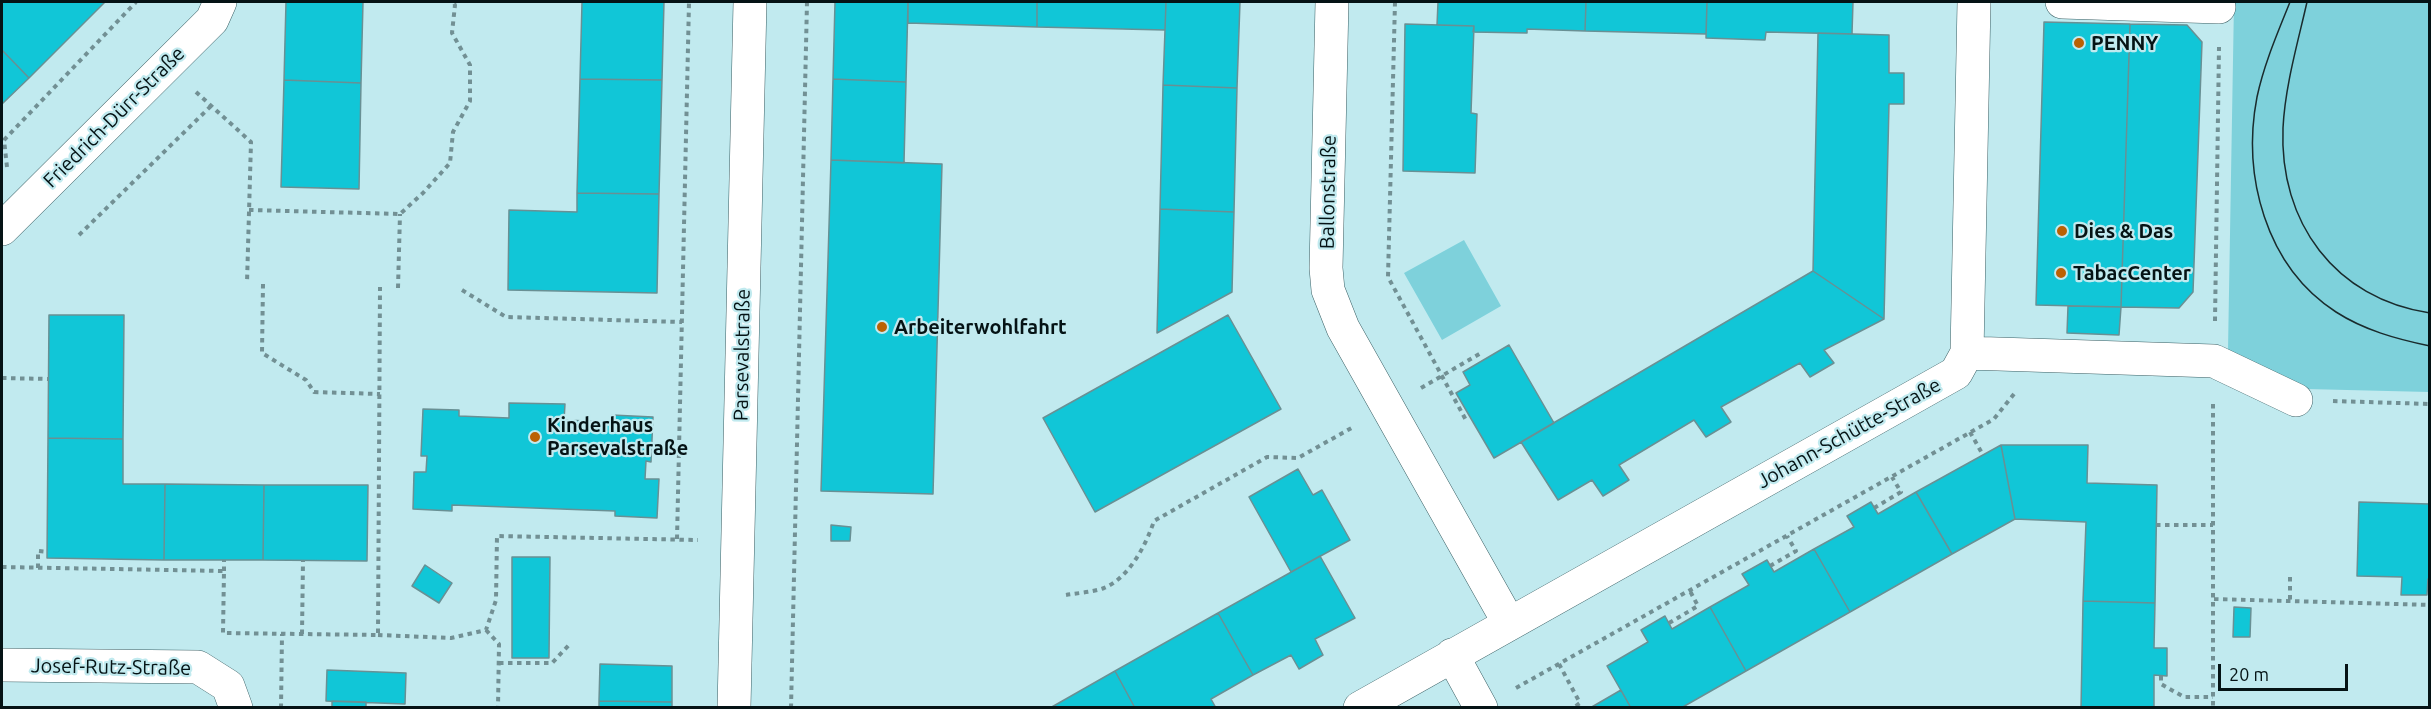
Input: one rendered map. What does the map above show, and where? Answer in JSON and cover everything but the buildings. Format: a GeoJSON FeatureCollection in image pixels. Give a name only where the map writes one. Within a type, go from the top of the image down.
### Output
{"type":"FeatureCollection","features":[{"type":"Feature","properties":{"kind":"street","name":"Friedrich-Dürr-Straße"},"geometry":{"type":"LineString","coordinates":[[2,229],[212,20],[220,2]]}},
{"type":"Feature","properties":{"kind":"street","name":"Parsevalstraße"},"geometry":{"type":"LineString","coordinates":[[734,708],[750,2]]}},
{"type":"Feature","properties":{"kind":"street","name":"Ballonstraße"},"geometry":{"type":"LineString","coordinates":[[1332,2],[1326,268],[1328,290],[1343,328],[1388,407]]}},
{"type":"Feature","properties":{"kind":"street"},"geometry":{"type":"LineString","coordinates":[[1974,2],[1967,353],[2214,361],[2296,400]]}},
{"type":"Feature","properties":{"kind":"street"},"geometry":{"type":"LineString","coordinates":[[2062,2],[2219,7]]}},
{"type":"Feature","properties":{"kind":"street","name":"Johann-Schütte-Straße"},"geometry":{"type":"LineString","coordinates":[[1360,708],[1956,373],[1967,353]]}},
{"type":"Feature","properties":{"kind":"street"},"geometry":{"type":"LineString","coordinates":[[1388,407],[1509,624]]}},
{"type":"Feature","properties":{"kind":"street"},"geometry":{"type":"LineString","coordinates":[[1452,655],[1481,708]]}},
{"type":"Feature","properties":{"kind":"street","name":"Josef-Rutz-Straße"},"geometry":{"type":"LineString","coordinates":[[2,665],[198,667],[228,686],[236,708]]}},
{"type":"Feature","properties":{"kind":"path"},"geometry":{"type":"LineString","coordinates":[[35,196],[7,168],[4,140],[136,2]]}},
{"type":"Feature","properties":{"kind":"path"},"geometry":{"type":"LineString","coordinates":[[249,210],[400,214],[423,193],[450,163],[453,132],[471,101],[471,65],[452,33],[455,5],[453,2]]}},
{"type":"Feature","properties":{"kind":"path"},"geometry":{"type":"LineString","coordinates":[[677,539],[689,2]]}},
{"type":"Feature","properties":{"kind":"path"},"geometry":{"type":"LineString","coordinates":[[791,708],[807,2]]}},
{"type":"Feature","properties":{"kind":"path"},"geometry":{"type":"LineString","coordinates":[[1395,2],[1388,277],[1467,422]]}},
{"type":"Feature","properties":{"kind":"path"},"geometry":{"type":"LineString","coordinates":[[2213,708],[2214,361],[2219,7]]}},
{"type":"Feature","properties":{"kind":"path"},"geometry":{"type":"LineString","coordinates":[[167,64],[251,141],[247,283]]}},
{"type":"Feature","properties":{"kind":"path"},"geometry":{"type":"LineString","coordinates":[[79,235],[211,106]]}},
{"type":"Feature","properties":{"kind":"path"},"geometry":{"type":"LineString","coordinates":[[398,288],[400,214]]}},
{"type":"Feature","properties":{"kind":"path"},"geometry":{"type":"LineString","coordinates":[[263,284],[262,353],[306,380],[314,392],[380,394]]}},
{"type":"Feature","properties":{"kind":"path"},"geometry":{"type":"LineString","coordinates":[[378,635],[380,287]]}},
{"type":"Feature","properties":{"kind":"path"},"geometry":{"type":"LineString","coordinates":[[462,290],[506,317],[682,322]]}},
{"type":"Feature","properties":{"kind":"path"},"geometry":{"type":"LineString","coordinates":[[1066,595],[1104,588],[1131,567],[1149,537],[1154,521],[1267,457],[1298,458],[1481,353]]}},
{"type":"Feature","properties":{"kind":"path"},"geometry":{"type":"LineString","coordinates":[[2,378],[49,379]]}},
{"type":"Feature","properties":{"kind":"path"},"geometry":{"type":"LineString","coordinates":[[1510,691],[1994,419],[2015,393]]}},
{"type":"Feature","properties":{"kind":"path"},"geometry":{"type":"LineString","coordinates":[[2296,400],[2430,404]]}},
{"type":"Feature","properties":{"kind":"path"},"geometry":{"type":"LineString","coordinates":[[1970,432],[1983,455]]}},
{"type":"Feature","properties":{"kind":"path"},"geometry":{"type":"LineString","coordinates":[[1874,508],[1901,492],[1892,477]]}},
{"type":"Feature","properties":{"kind":"path"},"geometry":{"type":"LineString","coordinates":[[2156,525],[2213,525]]}},
{"type":"Feature","properties":{"kind":"path"},"geometry":{"type":"LineString","coordinates":[[486,630],[496,600],[497,536],[738,541]]}},
{"type":"Feature","properties":{"kind":"path"},"geometry":{"type":"LineString","coordinates":[[1770,566],[1796,551],[1787,536]]}},
{"type":"Feature","properties":{"kind":"path"},"geometry":{"type":"LineString","coordinates":[[38,568],[38,551],[48,552]]}},
{"type":"Feature","properties":{"kind":"path"},"geometry":{"type":"LineString","coordinates":[[224,560],[223,633],[451,638],[486,630]]}},
{"type":"Feature","properties":{"kind":"path"},"geometry":{"type":"LineString","coordinates":[[302,634],[303,560]]}},
{"type":"Feature","properties":{"kind":"path"},"geometry":{"type":"LineString","coordinates":[[2,567],[224,571]]}},
{"type":"Feature","properties":{"kind":"path"},"geometry":{"type":"LineString","coordinates":[[2290,577],[2290,601]]}},
{"type":"Feature","properties":{"kind":"path"},"geometry":{"type":"LineString","coordinates":[[1669,623],[1698,606],[1690,591]]}},
{"type":"Feature","properties":{"kind":"path"},"geometry":{"type":"LineString","coordinates":[[2214,599],[2430,605]]}},
{"type":"Feature","properties":{"kind":"path"},"geometry":{"type":"LineString","coordinates":[[486,630],[499,644],[498,708]]}},
{"type":"Feature","properties":{"kind":"path"},"geometry":{"type":"LineString","coordinates":[[281,708],[282,634]]}},
{"type":"Feature","properties":{"kind":"path"},"geometry":{"type":"LineString","coordinates":[[499,663],[552,663],[570,644]]}},
{"type":"Feature","properties":{"kind":"path"},"geometry":{"type":"LineString","coordinates":[[1559,664],[1580,704],[1573,708]]}},
{"type":"Feature","properties":{"kind":"path"},"geometry":{"type":"LineString","coordinates":[[2161,676],[2161,684],[2184,697],[2213,697]]}},
{"type":"Feature","properties":{"kind":"shaded area"},"geometry":{"type":"Polygon","coordinates":[[[2234,2],[2429,2],[2429,392],[2306,389],[2228,350],[2234,2]]]}},
{"type":"Feature","properties":{"kind":"shaded area"},"geometry":{"type":"Polygon","coordinates":[[[1464,240],[1501,306],[1442,340],[1404,273],[1464,240]]]}},
{"type":"Feature","properties":{"kind":"tram line"},"geometry":{"type":"LineString","coordinates":[[2290,2],[2263,72],[2253,127],[2253,157],[2264,216],[2276,244],[2292,270],[2312,293],[2336,312],[2381,333],[2430,346]]}},
{"type":"Feature","properties":{"kind":"tram line"},"geometry":{"type":"LineString","coordinates":[[2307,2],[2292,64],[2284,112],[2284,162],[2291,195],[2303,224],[2319,251],[2341,273],[2366,291],[2396,305],[2430,313]]}},
{"type":"Feature","properties":{"kind":"place","name":"PENNY"},"geometry":{"type":"Point","coordinates":[2079,43]}},
{"type":"Feature","properties":{"kind":"place","name":"Dies & Das"},"geometry":{"type":"Point","coordinates":[2062,231]}},
{"type":"Feature","properties":{"kind":"place","name":"TabacCenter"},"geometry":{"type":"Point","coordinates":[2061,273]}},
{"type":"Feature","properties":{"kind":"place","name":"Arbeiterwohlfahrt"},"geometry":{"type":"Point","coordinates":[882,327]}},
{"type":"Feature","properties":{"kind":"place","name":"Kinderhaus Parsevalstraße"},"geometry":{"type":"Point","coordinates":[535,437]}}]}
